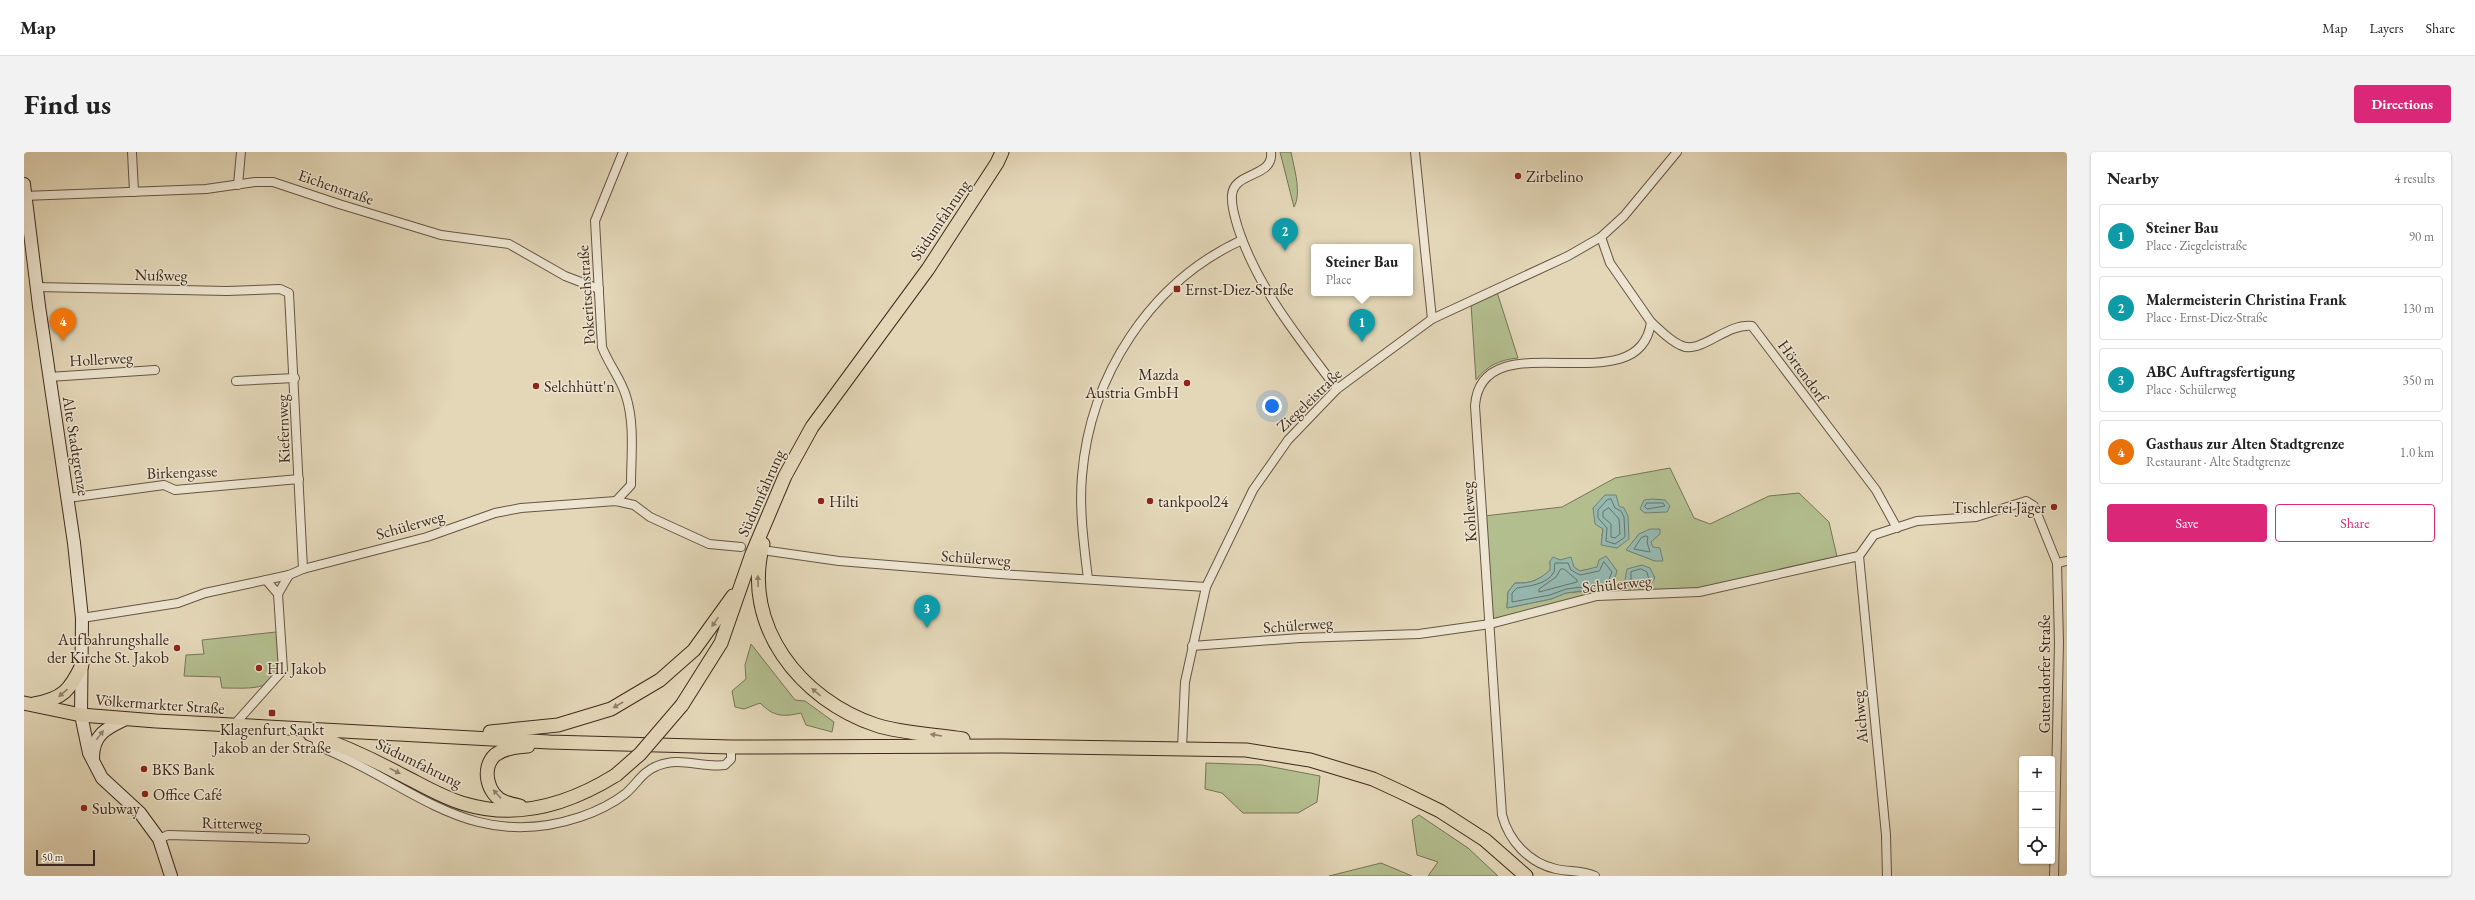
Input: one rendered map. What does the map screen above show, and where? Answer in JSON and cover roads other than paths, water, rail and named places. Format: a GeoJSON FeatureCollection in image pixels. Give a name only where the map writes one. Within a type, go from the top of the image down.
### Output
{"type":"FeatureCollection","features":[{"type":"Feature","properties":{"kind":"main road","name":"Südumfahrung"},"geometry":{"type":"LineString","coordinates":[[295,729],[359,752],[445,797],[465,804],[499,810],[532,808],[572,798],[616,775],[640,754],[682,705],[721,643],[744,577],[775,499],[785,476],[812,427],[928,269],[997,164],[1002,152]]}},
{"type":"Feature","properties":{"kind":"main road"},"geometry":{"type":"LineString","coordinates":[[775,499],[760,554],[759,593],[761,609],[776,647],[802,680],[826,701],[877,726],[1002,746]]}},
{"type":"Feature","properties":{"kind":"main road"},"geometry":{"type":"LineString","coordinates":[[455,736],[558,725],[611,709],[660,680],[694,650],[744,577]]}},
{"type":"Feature","properties":{"kind":"main road"},"geometry":{"type":"LineString","coordinates":[[28,704],[60,697],[72,685],[82,665]]}},
{"type":"Feature","properties":{"kind":"main road","name":"Völkermarkter Straße"},"geometry":{"type":"LineString","coordinates":[[28,704],[82,715],[126,719],[233,726],[455,736]]}},
{"type":"Feature","properties":{"kind":"main road"},"geometry":{"type":"LineString","coordinates":[[455,736],[549,742],[731,746],[1002,746],[1182,748],[1246,750],[1277,753],[1310,760],[1373,779],[1440,811],[1485,840],[1526,876]]}},
{"type":"Feature","properties":{"kind":"main road","name":"Südumfahrung"},"geometry":{"type":"LineString","coordinates":[[532,808],[504,802],[496,795],[487,778],[487,769],[496,754],[507,749],[549,742]]}},
{"type":"Feature","properties":{"kind":"street"},"geometry":{"type":"LineString","coordinates":[[132,152],[134,192]]}},
{"type":"Feature","properties":{"kind":"street"},"geometry":{"type":"LineString","coordinates":[[238,185],[242,152]]}},
{"type":"Feature","properties":{"kind":"street","name":"Pokeritschstraße"},"geometry":{"type":"LineString","coordinates":[[623,152],[596,221],[602,347],[609,365],[621,384],[630,411],[631,485],[634,505]]}},
{"type":"Feature","properties":{"kind":"street"},"geometry":{"type":"LineString","coordinates":[[1271,152],[1272,159],[1267,167],[1238,182],[1232,193],[1232,207],[1242,240],[1282,315],[1337,389]]}},
{"type":"Feature","properties":{"kind":"street"},"geometry":{"type":"LineString","coordinates":[[1415,152],[1432,319]]}},
{"type":"Feature","properties":{"kind":"street","name":"Ziegeleistraße"},"geometry":{"type":"LineString","coordinates":[[1182,748],[1185,682],[1206,587],[1237,519],[1272,460],[1306,419],[1337,389],[1432,319],[1568,256],[1600,237],[1624,216],[1677,152]]}},
{"type":"Feature","properties":{"kind":"street","name":"Eichenstraße"},"geometry":{"type":"LineString","coordinates":[[25,196],[134,192],[238,185],[255,182],[273,182],[441,235],[509,244],[565,276],[599,289]]}},
{"type":"Feature","properties":{"kind":"street","name":"Alte Stadtgrenze"},"geometry":{"type":"LineString","coordinates":[[24,184],[36,287],[68,498],[82,618],[82,715],[89,753],[102,778],[140,814],[159,839],[171,876]]}},
{"type":"Feature","properties":{"kind":"street"},"geometry":{"type":"LineString","coordinates":[[1600,237],[1610,263],[1651,322]]}},
{"type":"Feature","properties":{"kind":"street"},"geometry":{"type":"LineString","coordinates":[[1088,579],[1081,511],[1083,459],[1094,412],[1114,364],[1140,322],[1169,290],[1206,259],[1242,240]]}},
{"type":"Feature","properties":{"kind":"street","name":"Nußweg"},"geometry":{"type":"LineString","coordinates":[[36,287],[285,290]]}},
{"type":"Feature","properties":{"kind":"street","name":"Kiefernweg"},"geometry":{"type":"LineString","coordinates":[[285,290],[290,298],[303,569]]}},
{"type":"Feature","properties":{"kind":"street","name":"Hörtendorf"},"geometry":{"type":"LineString","coordinates":[[1651,322],[1680,345],[1687,348],[1697,348],[1707,340],[1736,327],[1752,326],[1876,490],[1897,528]]}},
{"type":"Feature","properties":{"kind":"street","name":"Kohleweg"},"geometry":{"type":"LineString","coordinates":[[1595,876],[1586,872],[1556,869],[1534,860],[1516,844],[1504,824],[1500,801],[1490,624],[1475,406],[1478,389],[1492,373],[1511,366],[1539,362],[1597,363],[1627,355],[1635,352],[1646,341],[1651,322]]}},
{"type":"Feature","properties":{"kind":"street","name":"Hollerweg"},"geometry":{"type":"LineString","coordinates":[[49,377],[155,370]]}},
{"type":"Feature","properties":{"kind":"street"},"geometry":{"type":"LineString","coordinates":[[236,381],[295,378]]}},
{"type":"Feature","properties":{"kind":"street","name":"Birkengasse"},"geometry":{"type":"LineString","coordinates":[[68,498],[164,485],[175,490],[298,479]]}},
{"type":"Feature","properties":{"kind":"street"},"geometry":{"type":"LineString","coordinates":[[616,502],[631,485]]}},
{"type":"Feature","properties":{"kind":"street","name":"Gutendorfer Straße"},"geometry":{"type":"LineString","coordinates":[[1897,528],[1917,521],[1976,517],[2022,501],[2030,502],[2034,506],[2057,563],[2059,642],[2054,876]]}},
{"type":"Feature","properties":{"kind":"street","name":"Schülerweg"},"geometry":{"type":"LineString","coordinates":[[82,618],[178,603],[205,593],[289,575],[303,569],[428,537],[495,513],[521,508],[616,502],[634,505],[650,517],[709,544],[741,547]]}},
{"type":"Feature","properties":{"kind":"street"},"geometry":{"type":"LineString","coordinates":[[1859,556],[1874,535],[1897,528]]}},
{"type":"Feature","properties":{"kind":"street","name":"Schülerweg"},"geometry":{"type":"LineString","coordinates":[[769,551],[840,561],[1206,587]]}},
{"type":"Feature","properties":{"kind":"street","name":"Schülerweg"},"geometry":{"type":"LineString","coordinates":[[1192,646],[1308,638],[1419,634],[1490,624],[1597,596],[1699,592],[1859,556]]}},
{"type":"Feature","properties":{"kind":"street","name":"Aichweg"},"geometry":{"type":"LineString","coordinates":[[1859,556],[1886,835],[1887,876]]}},
{"type":"Feature","properties":{"kind":"street"},"geometry":{"type":"LineString","coordinates":[[2057,563],[2067,561]]}},
{"type":"Feature","properties":{"kind":"street"},"geometry":{"type":"LineString","coordinates":[[233,726],[283,670],[278,594],[289,575]]}},
{"type":"Feature","properties":{"kind":"street"},"geometry":{"type":"LineString","coordinates":[[266,580],[278,594]]}},
{"type":"Feature","properties":{"kind":"street"},"geometry":{"type":"LineString","coordinates":[[94,765],[93,749],[100,733],[126,719]]}},
{"type":"Feature","properties":{"kind":"street"},"geometry":{"type":"LineString","coordinates":[[315,736],[318,746],[365,766],[424,801],[452,814],[492,825],[524,827],[557,824],[595,811],[625,793],[650,769],[667,762],[680,761],[725,765],[731,759],[731,746]]}},
{"type":"Feature","properties":{"kind":"street","name":"Ritterweg"},"geometry":{"type":"LineString","coordinates":[[159,839],[168,835],[305,839]]}},
{"type":"Feature","properties":{"kind":"water"},"geometry":{"type":"Polygon","coordinates":[[[1605,495],[1616,495],[1619,506],[1624,508],[1628,516],[1629,539],[1617,548],[1601,545],[1603,529],[1595,524],[1593,508],[1605,495]]]}},
{"type":"Feature","properties":{"kind":"water"},"geometry":{"type":"Polygon","coordinates":[[[1644,500],[1665,500],[1670,506],[1667,512],[1645,513],[1640,509],[1644,500]]]}},
{"type":"Feature","properties":{"kind":"water"},"geometry":{"type":"Polygon","coordinates":[[[1650,529],[1660,529],[1660,534],[1651,542],[1653,547],[1660,548],[1663,561],[1655,561],[1626,550],[1639,534],[1650,529]]]}},
{"type":"Feature","properties":{"kind":"water"},"geometry":{"type":"Polygon","coordinates":[[[1606,556],[1617,571],[1614,581],[1610,587],[1566,593],[1551,599],[1507,608],[1508,592],[1515,583],[1534,581],[1542,576],[1550,570],[1550,561],[1553,557],[1560,560],[1571,557],[1574,567],[1580,571],[1597,567],[1599,560],[1606,556]]]}},
{"type":"Feature","properties":{"kind":"water"},"geometry":{"type":"Polygon","coordinates":[[[1642,565],[1650,568],[1655,578],[1651,584],[1624,585],[1627,569],[1642,565]]]}},
{"type":"Feature","properties":{"kind":"place","name":"Zirbelino"},"geometry":{"type":"Point","coordinates":[1518,176]}},
{"type":"Feature","properties":{"kind":"place","name":"Malermeisterin Christina Frank"},"geometry":{"type":"Point","coordinates":[1285,251]}},
{"type":"Feature","properties":{"kind":"place","name":"Ernst-Diez-Straße"},"geometry":{"type":"Point","coordinates":[1177,289]}},
{"type":"Feature","properties":{"kind":"place","name":"Gasthaus zur Alten Stadtgrenze"},"geometry":{"type":"Point","coordinates":[63,341]}},
{"type":"Feature","properties":{"kind":"place","name":"Steiner Bau"},"geometry":{"type":"Point","coordinates":[1362,342]}},
{"type":"Feature","properties":{"kind":"place","name":"Mazda Austria GmbH"},"geometry":{"type":"Point","coordinates":[1187,383]}},
{"type":"Feature","properties":{"kind":"place","name":"Selchhütt'n"},"geometry":{"type":"Point","coordinates":[536,386]}},
{"type":"Feature","properties":{"kind":"place","name":"Hilti"},"geometry":{"type":"Point","coordinates":[821,501]}},
{"type":"Feature","properties":{"kind":"place","name":"tankpool24"},"geometry":{"type":"Point","coordinates":[1150,501]}},
{"type":"Feature","properties":{"kind":"place","name":"Tischlerei Jäger"},"geometry":{"type":"Point","coordinates":[2054,507]}},
{"type":"Feature","properties":{"kind":"place","name":"ABC Auftragsfertigung"},"geometry":{"type":"Point","coordinates":[927,628]}},
{"type":"Feature","properties":{"kind":"place","name":"Aufbahrungshalle der Kirche St. Jakob"},"geometry":{"type":"Point","coordinates":[177,648]}},
{"type":"Feature","properties":{"kind":"place","name":"Hl. Jakob"},"geometry":{"type":"Point","coordinates":[259,668]}},
{"type":"Feature","properties":{"kind":"place","name":"Klagenfurt Sankt Jakob an der Straße"},"geometry":{"type":"Point","coordinates":[272,713]}},
{"type":"Feature","properties":{"kind":"place","name":"BKS Bank"},"geometry":{"type":"Point","coordinates":[144,769]}},
{"type":"Feature","properties":{"kind":"place","name":"Office Café"},"geometry":{"type":"Point","coordinates":[145,794]}},
{"type":"Feature","properties":{"kind":"place","name":"Subway"},"geometry":{"type":"Point","coordinates":[84,808]}}]}
